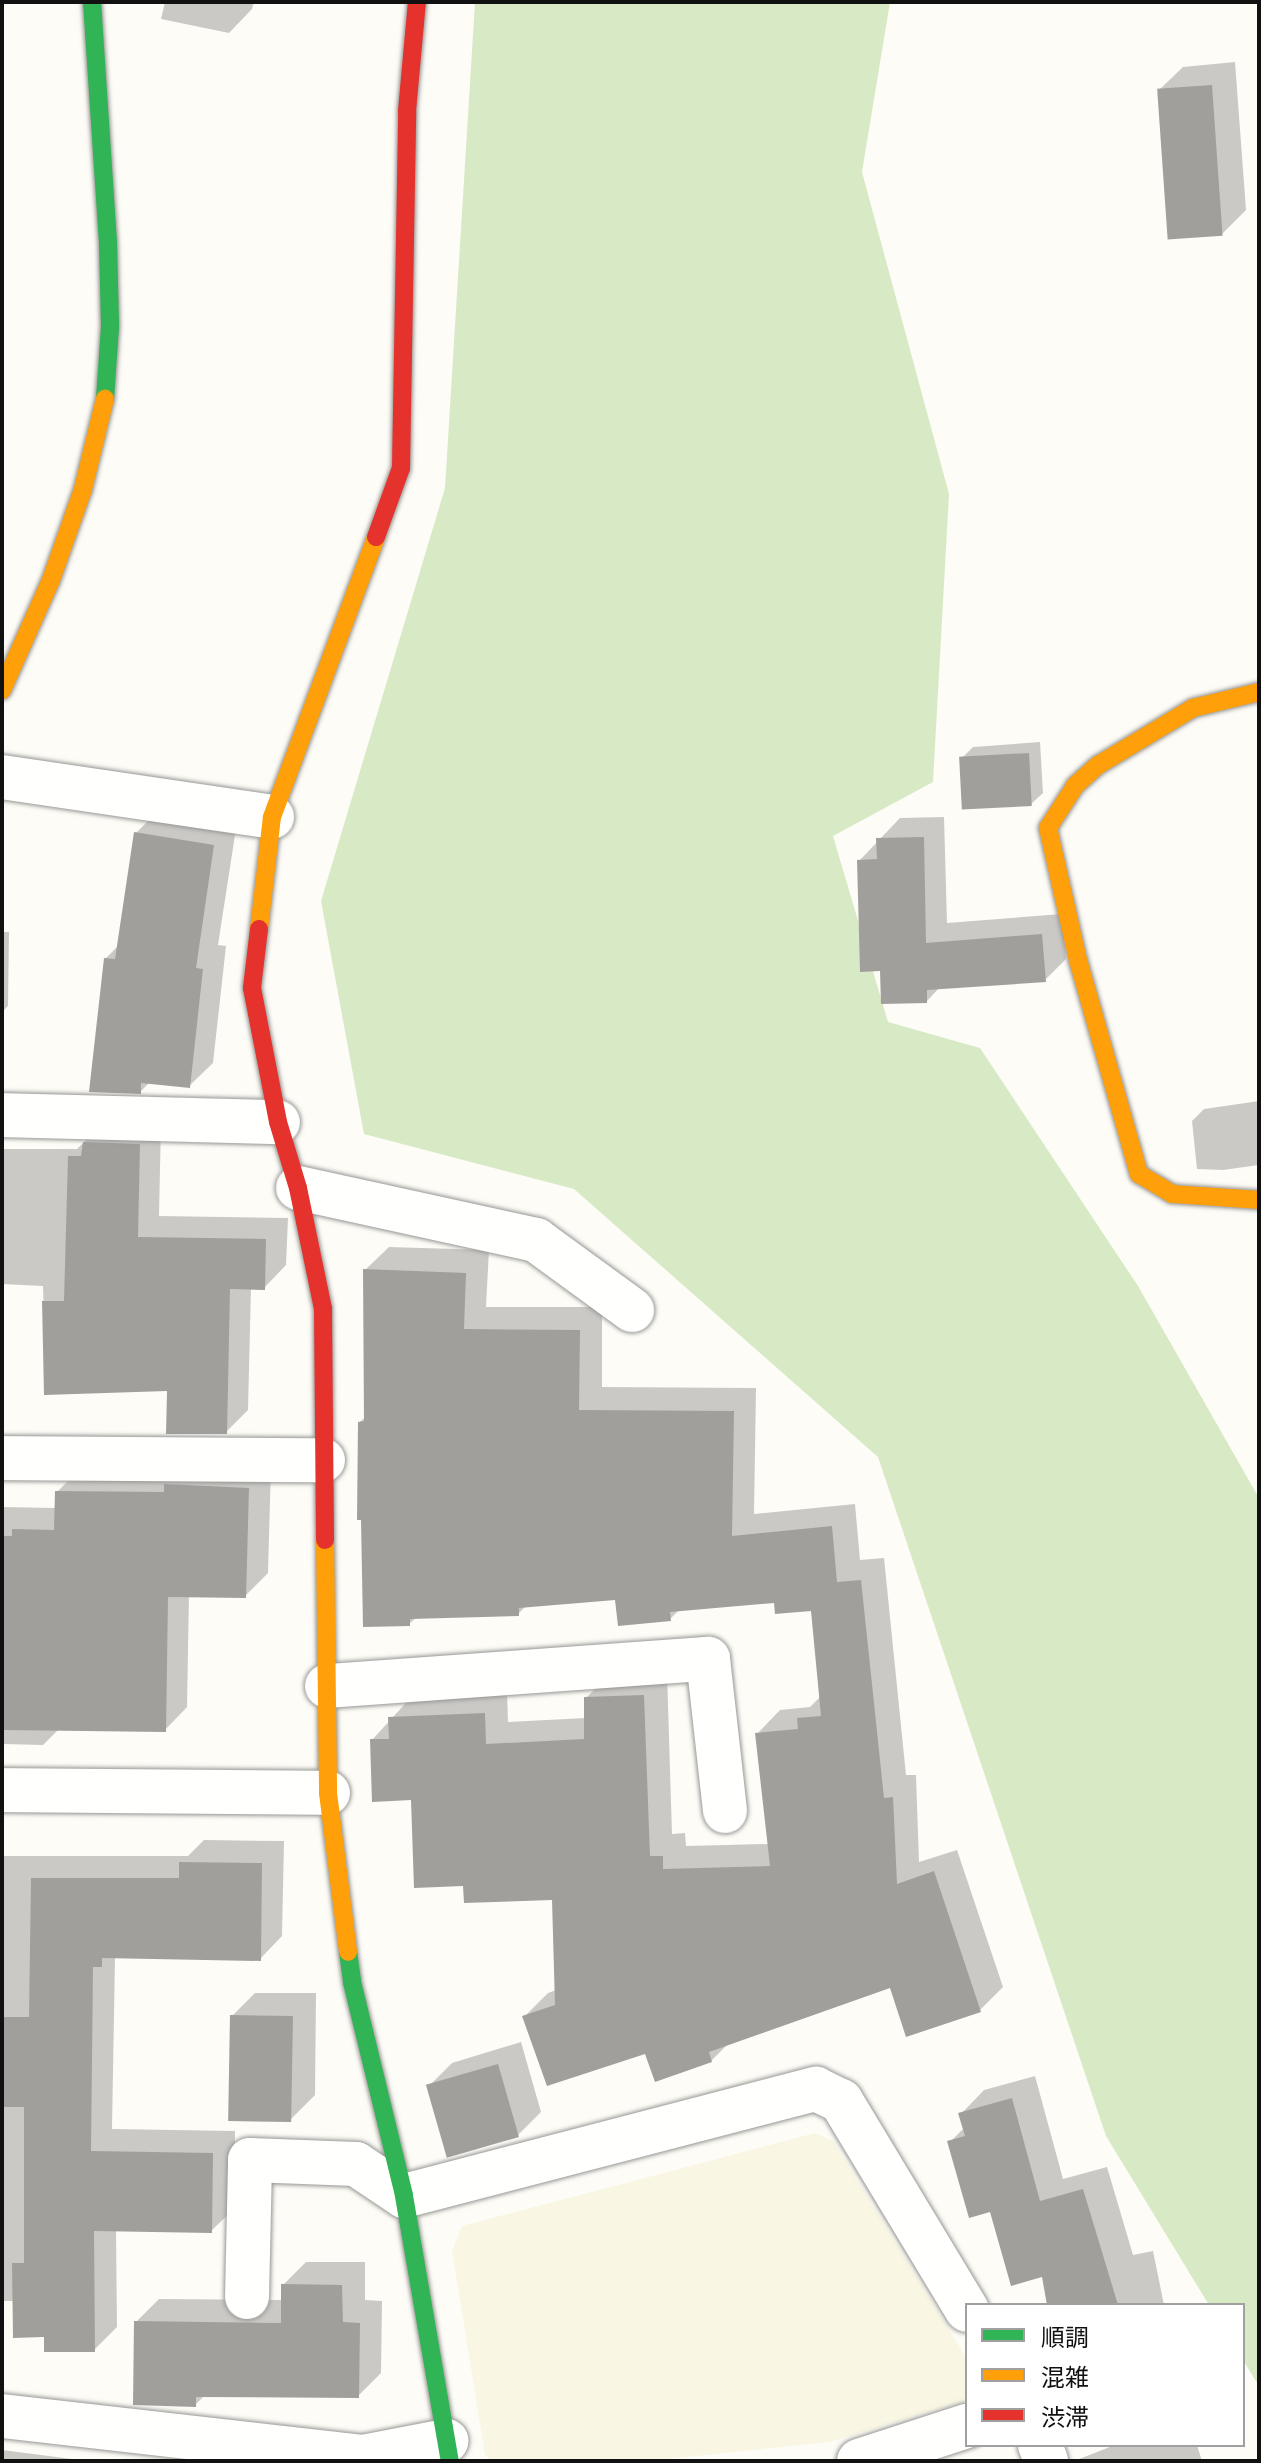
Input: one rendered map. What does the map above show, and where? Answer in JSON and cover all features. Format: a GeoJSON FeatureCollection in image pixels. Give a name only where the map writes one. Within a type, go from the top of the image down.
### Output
{"type":"FeatureCollection","features":[{"type":"Feature","properties":{"kind":"street"},"geometry":{"type":"LineString","coordinates":[[2,690],[51,580],[83,489],[104,409],[110,327],[108,243],[92,2]]}},
{"type":"Feature","properties":{"kind":"street"},"geometry":{"type":"LineString","coordinates":[[2,2416],[362,2457],[448,2451],[404,2196],[352,1982],[328,1793],[323,1309],[298,1188],[278,1122],[252,988],[272,817],[401,468],[407,111],[417,2]]}},
{"type":"Feature","properties":{"kind":"street"},"geometry":{"type":"LineString","coordinates":[[1259,692],[1193,708],[1098,765],[1075,786],[1048,828],[1078,960],[1139,1174],[1172,1194],[1259,1200]]}},
{"type":"Feature","properties":{"kind":"street"},"geometry":{"type":"LineString","coordinates":[[2,777],[272,817]]}},
{"type":"Feature","properties":{"kind":"street"},"geometry":{"type":"LineString","coordinates":[[2,1115],[278,1122]]}},
{"type":"Feature","properties":{"kind":"street"},"geometry":{"type":"LineString","coordinates":[[298,1188],[536,1240],[632,1310]]}},
{"type":"Feature","properties":{"kind":"street"},"geometry":{"type":"LineString","coordinates":[[2,1458],[323,1460]]}},
{"type":"Feature","properties":{"kind":"street"},"geometry":{"type":"LineString","coordinates":[[327,1686],[708,1659],[725,1811]]}},
{"type":"Feature","properties":{"kind":"street"},"geometry":{"type":"LineString","coordinates":[[2,1790],[328,1793]]}},
{"type":"Feature","properties":{"kind":"street"},"geometry":{"type":"LineString","coordinates":[[247,2297],[250,2160],[356,2164],[404,2196],[816,2089],[841,2101],[965,2307]]}},
{"type":"Feature","properties":{"kind":"street"},"geometry":{"type":"LineString","coordinates":[[859,2461],[965,2427]]}},
{"type":"Feature","properties":{"kind":"shaded area"},"geometry":{"type":"Polygon","coordinates":[[[815,2133],[833,2141],[965,2356],[965,2401],[830,2442],[648,2461],[491,2461],[485,2455],[452,2251],[462,2226],[815,2133]]]}},
{"type":"Feature","properties":{"kind":"green space"},"geometry":{"type":"Polygon","coordinates":[[[475,2],[890,2],[862,172],[949,494],[933,782],[833,836],[888,1022],[980,1048],[1138,1286],[1259,1498],[1259,2386],[1245,2363],[1245,2303],[1208,2303],[1106,2136],[878,1457],[574,1189],[364,1134],[321,901],[445,488],[475,2]]]}},
{"type":"Feature","properties":{"kind":"building"},"geometry":{"type":"Polygon","coordinates":[[[1212,85],[1223,236],[1168,239],[1157,89],[1212,85]]]}},
{"type":"Feature","properties":{"kind":"building"},"geometry":{"type":"Polygon","coordinates":[[[1029,753],[1032,806],[962,810],[959,757],[1029,753]]]}},
{"type":"Feature","properties":{"kind":"building"},"geometry":{"type":"Polygon","coordinates":[[[134,832],[214,845],[196,968],[203,969],[190,1088],[141,1083],[141,1094],[89,1092],[104,958],[115,959],[134,832]]]}},
{"type":"Feature","properties":{"kind":"building"},"geometry":{"type":"Polygon","coordinates":[[[924,837],[926,943],[1042,934],[1046,982],[927,990],[927,1003],[881,1004],[880,971],[860,972],[857,860],[877,859],[876,838],[924,837]]]}},
{"type":"Feature","properties":{"kind":"building"},"geometry":{"type":"Polygon","coordinates":[[[83,1142],[140,1144],[138,1237],[266,1239],[265,1290],[230,1289],[227,1434],[166,1434],[167,1391],[44,1395],[42,1301],[64,1301],[68,1156],[81,1156],[83,1142]]]}},
{"type":"Feature","properties":{"kind":"building"},"geometry":{"type":"Polygon","coordinates":[[[363,1269],[466,1273],[464,1329],[580,1330],[579,1410],[734,1411],[732,1536],[832,1526],[837,1582],[861,1580],[884,1798],[893,1797],[897,1884],[934,1871],[981,2012],[906,2037],[890,1988],[709,2052],[712,2062],[655,2082],[645,2054],[547,2086],[522,2016],[555,2005],[552,1900],[464,1903],[463,1886],[414,1888],[411,1800],[372,1802],[370,1739],[389,1739],[388,1717],[485,1713],[486,1744],[584,1739],[584,1697],[644,1695],[650,1856],[663,1856],[663,1869],[770,1866],[755,1733],[798,1729],[797,1718],[821,1716],[811,1611],[775,1614],[774,1603],[670,1612],[671,1621],[618,1626],[615,1600],[519,1608],[519,1616],[410,1619],[410,1626],[363,1627],[361,1520],[357,1520],[358,1422],[364,1421],[363,1269]]]}},
{"type":"Feature","properties":{"kind":"building"},"geometry":{"type":"Polygon","coordinates":[[[164,1484],[249,1488],[246,1598],[168,1597],[166,1732],[2,1730],[2,1536],[12,1536],[12,1529],[54,1530],[55,1491],[164,1492],[164,1484]]]}},
{"type":"Feature","properties":{"kind":"building"},"geometry":{"type":"Polygon","coordinates":[[[179,1862],[262,1863],[261,1961],[102,1958],[102,1967],[93,1967],[91,2151],[213,2153],[212,2233],[94,2231],[95,2352],[44,2352],[44,2337],[13,2338],[12,2263],[24,2263],[24,2107],[4,2107],[4,2017],[29,2017],[31,1878],[179,1878],[179,1862]]]}},
{"type":"Feature","properties":{"kind":"building"},"geometry":{"type":"Polygon","coordinates":[[[230,2015],[293,2016],[291,2122],[228,2121],[230,2015]]]}},
{"type":"Feature","properties":{"kind":"building"},"geometry":{"type":"Polygon","coordinates":[[[498,2064],[519,2137],[447,2158],[426,2085],[498,2064]]]}},
{"type":"Feature","properties":{"kind":"building"},"geometry":{"type":"Polygon","coordinates":[[[1012,2098],[1040,2201],[1083,2189],[1117,2303],[1047,2303],[1042,2277],[1011,2286],[990,2212],[969,2218],[947,2141],[965,2136],[958,2113],[1012,2098]]]}},
{"type":"Feature","properties":{"kind":"building"},"geometry":{"type":"Polygon","coordinates":[[[281,2284],[342,2285],[343,2322],[360,2323],[359,2398],[196,2397],[196,2407],[133,2405],[134,2321],[281,2323],[281,2284]]]}},
{"type":"Feature","properties":{"kind":"traffic: fast"},"geometry":{"type":"LineString","coordinates":[[92,2],[108,243],[110,327],[105,399]]}},
{"type":"Feature","properties":{"kind":"traffic: fast"},"geometry":{"type":"LineString","coordinates":[[348,1952],[352,1982],[404,2196],[450,2461]]}},
{"type":"Feature","properties":{"kind":"traffic: slow"},"geometry":{"type":"LineString","coordinates":[[2,690],[51,580],[83,489],[105,399]]}},
{"type":"Feature","properties":{"kind":"traffic: slow"},"geometry":{"type":"LineString","coordinates":[[259,929],[272,817],[376,537]]}},
{"type":"Feature","properties":{"kind":"traffic: slow"},"geometry":{"type":"LineString","coordinates":[[1259,692],[1193,708],[1098,765],[1075,786],[1048,828],[1078,960],[1139,1174],[1172,1194],[1259,1200]]}},
{"type":"Feature","properties":{"kind":"traffic: slow"},"geometry":{"type":"LineString","coordinates":[[325,1540],[328,1793],[348,1952]]}},
{"type":"Feature","properties":{"kind":"traffic: jam"},"geometry":{"type":"LineString","coordinates":[[376,537],[401,468],[407,111],[417,2]]}},
{"type":"Feature","properties":{"kind":"traffic: jam"},"geometry":{"type":"LineString","coordinates":[[259,929],[252,988],[278,1122],[298,1188],[323,1309],[325,1540]]}}]}
